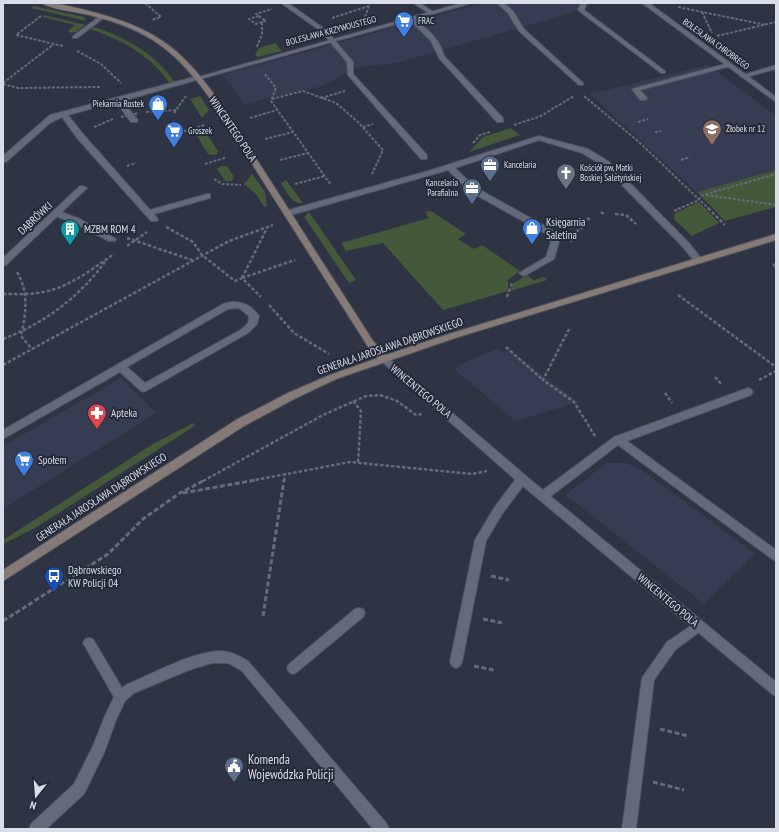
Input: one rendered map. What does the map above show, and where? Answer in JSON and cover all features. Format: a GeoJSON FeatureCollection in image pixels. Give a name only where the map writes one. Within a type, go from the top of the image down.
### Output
{"type":"FeatureCollection","features":[{"type":"Feature","properties":{"kind":"street","name":"WINCENTEGO POLA"},"geometry":{"type":"LineString","coordinates":[[45,3],[66,5],[127,24],[153,37],[172,50],[198,78],[273,188],[370,344],[384,359],[509,466],[522,479],[776,690]]}},
{"type":"Feature","properties":{"kind":"street"},"geometry":{"type":"LineString","coordinates":[[285,3],[324,31],[350,62],[350,74],[424,157]]}},
{"type":"Feature","properties":{"kind":"street"},"geometry":{"type":"LineString","coordinates":[[416,3],[432,13]]}},
{"type":"Feature","properties":{"kind":"street","name":"BOLESŁAWA KRZYWOUSTEGO"},"geometry":{"type":"LineString","coordinates":[[3,160],[47,121],[63,114],[469,3]]}},
{"type":"Feature","properties":{"kind":"street"},"geometry":{"type":"LineString","coordinates":[[500,3],[511,12],[521,30],[581,84]]}},
{"type":"Feature","properties":{"kind":"street"},"geometry":{"type":"LineString","coordinates":[[584,3],[581,10],[664,72]]}},
{"type":"Feature","properties":{"kind":"street","name":"BOLESŁAWA CHROBREGO"},"geometry":{"type":"LineString","coordinates":[[645,3],[776,100]]}},
{"type":"Feature","properties":{"kind":"street"},"geometry":{"type":"LineString","coordinates":[[75,37],[102,16]]}},
{"type":"Feature","properties":{"kind":"street"},"geometry":{"type":"LineString","coordinates":[[412,18],[433,38],[440,50],[441,56],[500,120]]}},
{"type":"Feature","properties":{"kind":"street"},"geometry":{"type":"LineString","coordinates":[[643,98],[636,89],[729,65]]}},
{"type":"Feature","properties":{"kind":"street"},"geometry":{"type":"LineString","coordinates":[[743,76],[776,67]]}},
{"type":"Feature","properties":{"kind":"street"},"geometry":{"type":"LineString","coordinates":[[118,100],[136,116]]}},
{"type":"Feature","properties":{"kind":"street"},"geometry":{"type":"LineString","coordinates":[[63,114],[80,136],[148,213],[157,221]]}},
{"type":"Feature","properties":{"kind":"street"},"geometry":{"type":"LineString","coordinates":[[288,213],[450,167],[539,138],[585,151],[597,157],[658,216],[698,260]]}},
{"type":"Feature","properties":{"kind":"street"},"geometry":{"type":"LineString","coordinates":[[450,167],[472,189],[549,232],[555,242],[550,259],[523,273]]}},
{"type":"Feature","properties":{"kind":"street","name":"DĄBRÓWKI"},"geometry":{"type":"LineString","coordinates":[[6,261],[83,188]]}},
{"type":"Feature","properties":{"kind":"street"},"geometry":{"type":"LineString","coordinates":[[148,213],[207,196]]}},
{"type":"Feature","properties":{"kind":"street"},"geometry":{"type":"LineString","coordinates":[[56,214],[77,221],[112,239]]}},
{"type":"Feature","properties":{"kind":"street","name":"GENERAŁA JAROSŁAWA DĄBROWSKIEGO"},"geometry":{"type":"LineString","coordinates":[[3,576],[240,423],[333,377],[452,336],[776,237]]}},
{"type":"Feature","properties":{"kind":"street"},"geometry":{"type":"LineString","coordinates":[[3,435],[226,306],[238,304],[249,308],[254,316],[252,324],[245,331],[144,388],[121,367]]}},
{"type":"Feature","properties":{"kind":"street"},"geometry":{"type":"LineString","coordinates":[[543,496],[618,440],[748,392]]}},
{"type":"Feature","properties":{"kind":"street"},"geometry":{"type":"LineString","coordinates":[[618,440],[776,556]]}},
{"type":"Feature","properties":{"kind":"street"},"geometry":{"type":"LineString","coordinates":[[456,662],[481,540],[498,511],[522,479]]}},
{"type":"Feature","properties":{"kind":"street"},"geometry":{"type":"LineString","coordinates":[[292,668],[360,613]]}},
{"type":"Feature","properties":{"kind":"street"},"geometry":{"type":"LineString","coordinates":[[629,829],[648,678],[671,646],[698,626]]}},
{"type":"Feature","properties":{"kind":"street"},"geometry":{"type":"LineString","coordinates":[[89,643],[121,697]]}},
{"type":"Feature","properties":{"kind":"street"},"geometry":{"type":"LineString","coordinates":[[36,829],[79,789],[99,749],[110,718],[121,697],[130,688],[208,657],[222,657],[236,661],[246,667],[382,829]]}},
{"type":"Feature","properties":{"kind":"path"},"geometry":{"type":"LineString","coordinates":[[145,3],[161,17],[150,21]]}},
{"type":"Feature","properties":{"kind":"path"},"geometry":{"type":"LineString","coordinates":[[259,16],[249,19],[256,24],[266,21],[259,16],[256,14],[285,3]]}},
{"type":"Feature","properties":{"kind":"path"},"geometry":{"type":"LineString","coordinates":[[327,20],[368,6],[370,3]]}},
{"type":"Feature","properties":{"kind":"path"},"geometry":{"type":"LineString","coordinates":[[672,6],[766,25]]}},
{"type":"Feature","properties":{"kind":"path"},"geometry":{"type":"LineString","coordinates":[[702,12],[714,37],[776,22]]}},
{"type":"Feature","properties":{"kind":"path"},"geometry":{"type":"LineString","coordinates":[[44,14],[16,35],[68,48]]}},
{"type":"Feature","properties":{"kind":"path"},"geometry":{"type":"LineString","coordinates":[[257,47],[262,34],[262,22]]}},
{"type":"Feature","properties":{"kind":"path"},"geometry":{"type":"LineString","coordinates":[[3,84],[54,44]]}},
{"type":"Feature","properties":{"kind":"path"},"geometry":{"type":"LineString","coordinates":[[74,50],[94,58],[109,70],[125,87]]}},
{"type":"Feature","properties":{"kind":"path"},"geometry":{"type":"LineString","coordinates":[[251,63],[263,71],[276,88],[271,101],[334,188]]}},
{"type":"Feature","properties":{"kind":"path"},"geometry":{"type":"LineString","coordinates":[[3,84],[18,88],[102,87]]}},
{"type":"Feature","properties":{"kind":"path"},"geometry":{"type":"LineString","coordinates":[[581,84],[576,89],[580,93],[616,121],[699,198],[725,225]]}},
{"type":"Feature","properties":{"kind":"path"},"geometry":{"type":"LineString","coordinates":[[321,98],[361,87]]}},
{"type":"Feature","properties":{"kind":"path"},"geometry":{"type":"LineString","coordinates":[[272,99],[303,91],[336,103],[358,122],[383,150],[370,179]]}},
{"type":"Feature","properties":{"kind":"path"},"geometry":{"type":"LineString","coordinates":[[174,113],[186,96]]}},
{"type":"Feature","properties":{"kind":"path"},"geometry":{"type":"LineString","coordinates":[[121,117],[176,110]]}},
{"type":"Feature","properties":{"kind":"path"},"geometry":{"type":"LineString","coordinates":[[250,118],[277,110]]}},
{"type":"Feature","properties":{"kind":"path"},"geometry":{"type":"LineString","coordinates":[[638,122],[648,119]]}},
{"type":"Feature","properties":{"kind":"path"},"geometry":{"type":"LineString","coordinates":[[91,128],[112,120]]}},
{"type":"Feature","properties":{"kind":"path"},"geometry":{"type":"LineString","coordinates":[[184,131],[204,125]]}},
{"type":"Feature","properties":{"kind":"path"},"geometry":{"type":"LineString","coordinates":[[655,132],[660,131]]}},
{"type":"Feature","properties":{"kind":"path"},"geometry":{"type":"LineString","coordinates":[[265,139],[293,132]]}},
{"type":"Feature","properties":{"kind":"path"},"geometry":{"type":"LineString","coordinates":[[280,160],[308,153]]}},
{"type":"Feature","properties":{"kind":"path"},"geometry":{"type":"LineString","coordinates":[[681,160],[690,157]]}},
{"type":"Feature","properties":{"kind":"path"},"geometry":{"type":"LineString","coordinates":[[205,164],[224,158]]}},
{"type":"Feature","properties":{"kind":"path"},"geometry":{"type":"LineString","coordinates":[[658,216],[697,201],[703,195],[776,174]]}},
{"type":"Feature","properties":{"kind":"path"},"geometry":{"type":"LineString","coordinates":[[295,184],[325,176]]}},
{"type":"Feature","properties":{"kind":"path"},"geometry":{"type":"LineString","coordinates":[[214,178],[222,184],[241,185]]}},
{"type":"Feature","properties":{"kind":"path"},"geometry":{"type":"LineString","coordinates":[[703,195],[776,205]]}},
{"type":"Feature","properties":{"kind":"path"},"geometry":{"type":"LineString","coordinates":[[601,212],[605,215]]}},
{"type":"Feature","properties":{"kind":"path"},"geometry":{"type":"LineString","coordinates":[[614,214],[626,215],[636,224]]}},
{"type":"Feature","properties":{"kind":"path"},"geometry":{"type":"LineString","coordinates":[[587,218],[591,221]]}},
{"type":"Feature","properties":{"kind":"path"},"geometry":{"type":"LineString","coordinates":[[124,248],[136,240],[157,221],[193,242],[202,255],[235,281],[295,260]]}},
{"type":"Feature","properties":{"kind":"path"},"geometry":{"type":"LineString","coordinates":[[3,365],[229,241],[273,225]]}},
{"type":"Feature","properties":{"kind":"path"},"geometry":{"type":"LineString","coordinates":[[570,244],[575,233],[585,225]]}},
{"type":"Feature","properties":{"kind":"path"},"geometry":{"type":"LineString","coordinates":[[242,278],[268,227]]}},
{"type":"Feature","properties":{"kind":"path"},"geometry":{"type":"LineString","coordinates":[[112,239],[120,237],[136,240],[193,260]]}},
{"type":"Feature","properties":{"kind":"path"},"geometry":{"type":"LineString","coordinates":[[3,294],[25,294],[49,291],[64,286],[118,252]]}},
{"type":"Feature","properties":{"kind":"path"},"geometry":{"type":"LineString","coordinates":[[3,339],[22,333],[62,308],[94,277],[106,260]]}},
{"type":"Feature","properties":{"kind":"path"},"geometry":{"type":"LineString","coordinates":[[6,261],[20,275],[25,294],[25,320],[20,336],[32,349]]}},
{"type":"Feature","properties":{"kind":"path"},"geometry":{"type":"LineString","coordinates":[[773,264],[776,267]]}},
{"type":"Feature","properties":{"kind":"path"},"geometry":{"type":"LineString","coordinates":[[242,278],[262,298]]}},
{"type":"Feature","properties":{"kind":"path"},"geometry":{"type":"LineString","coordinates":[[678,295],[776,367]]}},
{"type":"Feature","properties":{"kind":"path"},"geometry":{"type":"LineString","coordinates":[[267,303],[294,333],[328,354]]}},
{"type":"Feature","properties":{"kind":"path"},"geometry":{"type":"LineString","coordinates":[[542,380],[569,329]]}},
{"type":"Feature","properties":{"kind":"path"},"geometry":{"type":"LineString","coordinates":[[506,347],[542,380],[574,402],[603,450]]}},
{"type":"Feature","properties":{"kind":"path"},"geometry":{"type":"LineString","coordinates":[[756,381],[776,371]]}},
{"type":"Feature","properties":{"kind":"path"},"geometry":{"type":"LineString","coordinates":[[665,394],[676,408]]}},
{"type":"Feature","properties":{"kind":"path"},"geometry":{"type":"LineString","coordinates":[[3,622],[108,554],[143,519],[180,493],[297,429],[353,401],[366,396],[380,395],[398,401],[416,415],[423,414]]}},
{"type":"Feature","properties":{"kind":"path"},"geometry":{"type":"LineString","coordinates":[[353,401],[361,411],[358,463]]}},
{"type":"Feature","properties":{"kind":"path"},"geometry":{"type":"LineString","coordinates":[[180,493],[350,462],[472,474],[509,466]]}},
{"type":"Feature","properties":{"kind":"path"},"geometry":{"type":"LineString","coordinates":[[263,616],[286,473]]}},
{"type":"Feature","properties":{"kind":"path"},"geometry":{"type":"LineString","coordinates":[[487,575],[509,580]]}},
{"type":"Feature","properties":{"kind":"path"},"geometry":{"type":"LineString","coordinates":[[478,618],[502,623]]}},
{"type":"Feature","properties":{"kind":"path"},"geometry":{"type":"LineString","coordinates":[[469,665],[494,670]]}},
{"type":"Feature","properties":{"kind":"path"},"geometry":{"type":"LineString","coordinates":[[658,729],[688,736]]}},
{"type":"Feature","properties":{"kind":"path"},"geometry":{"type":"LineString","coordinates":[[652,782],[684,790]]}},
{"type":"Feature","properties":{"kind":"shaded area"},"geometry":{"type":"Polygon","coordinates":[[[482,3],[591,3],[588,7],[571,13],[400,62],[356,68],[323,86],[244,104],[222,75],[482,3]]]}},
{"type":"Feature","properties":{"kind":"shaded area","name":"Żłobek nr 12"},"geometry":{"type":"Polygon","coordinates":[[[708,65],[776,116],[776,170],[697,192],[590,94],[708,65]]]}},
{"type":"Feature","properties":{"kind":"shaded area"},"geometry":{"type":"Polygon","coordinates":[[[497,349],[501,352],[510,350],[578,402],[516,421],[454,369],[467,361],[497,349]]]}},
{"type":"Feature","properties":{"kind":"shaded area"},"geometry":{"type":"Polygon","coordinates":[[[121,378],[156,413],[3,509],[3,446],[121,378]]]}},
{"type":"Feature","properties":{"kind":"shaded area"},"geometry":{"type":"Polygon","coordinates":[[[606,463],[626,463],[642,470],[755,554],[704,604],[566,495],[606,463]]]}},
{"type":"Feature","properties":{"kind":"green space"},"geometry":{"type":"Polygon","coordinates":[[[34,6],[84,17],[86,21],[31,8],[34,6]]]}},
{"type":"Feature","properties":{"kind":"green space"},"geometry":{"type":"Polygon","coordinates":[[[44,15],[85,25],[76,32],[71,33],[68,31],[75,25],[42,17],[44,15]]]}},
{"type":"Feature","properties":{"kind":"green space"},"geometry":{"type":"Polygon","coordinates":[[[94,27],[118,36],[139,48],[158,62],[175,82],[170,84],[154,65],[135,50],[113,38],[90,29],[94,27]]]}},
{"type":"Feature","properties":{"kind":"green space"},"geometry":{"type":"Polygon","coordinates":[[[275,43],[282,51],[258,57],[255,55],[259,48],[275,43]]]}},
{"type":"Feature","properties":{"kind":"green space"},"geometry":{"type":"Polygon","coordinates":[[[200,96],[209,110],[202,118],[190,99],[200,96]]]}},
{"type":"Feature","properties":{"kind":"green space"},"geometry":{"type":"Polygon","coordinates":[[[511,128],[520,135],[469,152],[483,137],[511,128]]]}},
{"type":"Feature","properties":{"kind":"green space"},"geometry":{"type":"Polygon","coordinates":[[[199,130],[205,131],[218,151],[217,154],[208,154],[195,133],[199,130]]]}},
{"type":"Feature","properties":{"kind":"green space"},"geometry":{"type":"Polygon","coordinates":[[[221,166],[227,166],[234,177],[232,181],[225,181],[217,169],[221,166]]]}},
{"type":"Feature","properties":{"kind":"green space"},"geometry":{"type":"Polygon","coordinates":[[[776,170],[776,207],[725,221],[697,192],[776,170]]]}},
{"type":"Feature","properties":{"kind":"green space"},"geometry":{"type":"Polygon","coordinates":[[[252,174],[265,192],[267,206],[264,207],[256,194],[244,184],[252,174]]]}},
{"type":"Feature","properties":{"kind":"green space"},"geometry":{"type":"Polygon","coordinates":[[[286,180],[303,203],[296,202],[290,197],[281,183],[286,180]]]}},
{"type":"Feature","properties":{"kind":"green space"},"geometry":{"type":"Polygon","coordinates":[[[699,202],[719,223],[692,236],[674,219],[675,213],[699,202]]]}},
{"type":"Feature","properties":{"kind":"green space"},"geometry":{"type":"Polygon","coordinates":[[[431,211],[466,234],[458,239],[474,249],[482,245],[520,271],[508,280],[508,291],[443,310],[383,243],[346,251],[341,243],[429,218],[425,212],[431,211]]]}},
{"type":"Feature","properties":{"kind":"green space"},"geometry":{"type":"Polygon","coordinates":[[[309,212],[356,280],[349,283],[305,218],[309,212]]]}},
{"type":"Feature","properties":{"kind":"green space"},"geometry":{"type":"Polygon","coordinates":[[[527,275],[534,280],[544,277],[547,280],[510,291],[514,283],[527,275]]]}},
{"type":"Feature","properties":{"kind":"green space"},"geometry":{"type":"Polygon","coordinates":[[[193,423],[195,426],[35,528],[3,544],[3,540],[153,444],[193,423]]]}},
{"type":"Feature","properties":{"kind":"place","name":"FRAC"},"geometry":{"type":"Point","coordinates":[404,38]}},
{"type":"Feature","properties":{"kind":"place","name":"Piekarnia Rostek"},"geometry":{"type":"Point","coordinates":[158,121]}},
{"type":"Feature","properties":{"kind":"place","name":"Żłobek nr 12"},"geometry":{"type":"Point","coordinates":[712,146]}},
{"type":"Feature","properties":{"kind":"place","name":"Groszek"},"geometry":{"type":"Point","coordinates":[174,148]}},
{"type":"Feature","properties":{"kind":"place","name":"Kancelaria"},"geometry":{"type":"Point","coordinates":[490,182]}},
{"type":"Feature","properties":{"kind":"place","name":"Kościół pw. Matki Boskiej Saletyńskiej"},"geometry":{"type":"Point","coordinates":[566,190]}},
{"type":"Feature","properties":{"kind":"place","name":"Kancelaria Parafialna"},"geometry":{"type":"Point","coordinates":[472,205]}},
{"type":"Feature","properties":{"kind":"place","name":"Księgarnia Saletina"},"geometry":{"type":"Point","coordinates":[532,245]}},
{"type":"Feature","properties":{"kind":"place","name":"MZBM ROM 4"},"geometry":{"type":"Point","coordinates":[70,246]}},
{"type":"Feature","properties":{"kind":"place","name":"Apteka"},"geometry":{"type":"Point","coordinates":[97,430]}},
{"type":"Feature","properties":{"kind":"place","name":"Społem"},"geometry":{"type":"Point","coordinates":[24,477]}},
{"type":"Feature","properties":{"kind":"place","name":"Dąbrowskiego KW Policji 04"},"geometry":{"type":"Point","coordinates":[54,593]}},
{"type":"Feature","properties":{"kind":"place","name":"Komenda Wojewódzka Policji"},"geometry":{"type":"Point","coordinates":[234,783]}}]}
